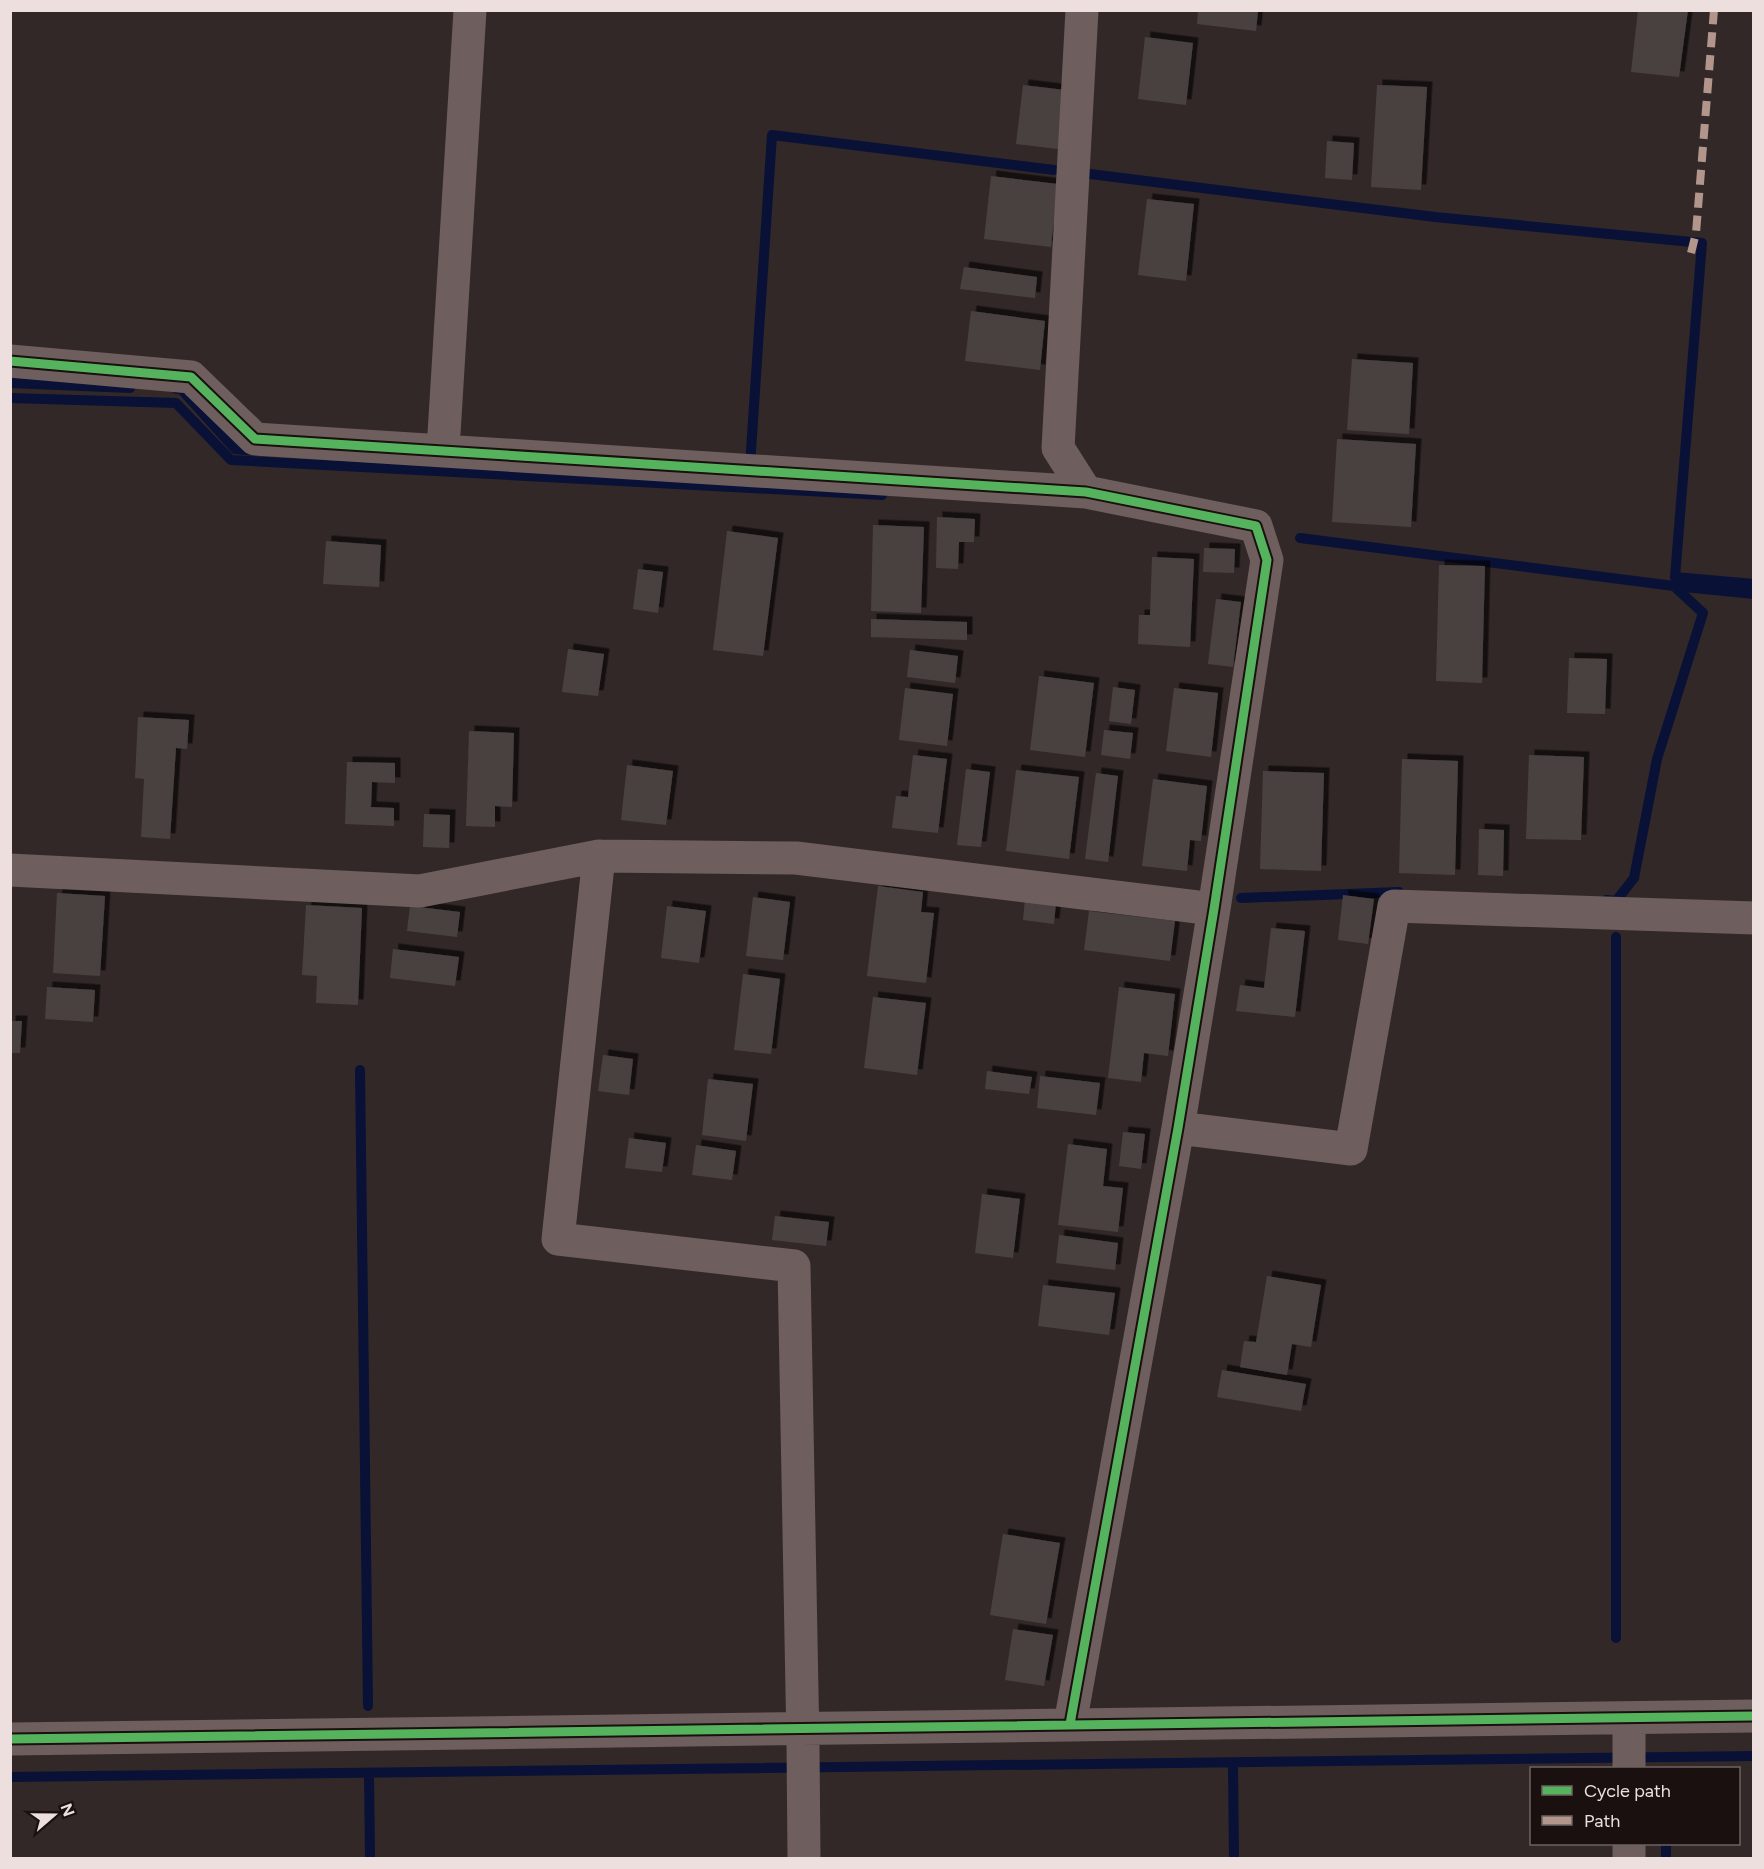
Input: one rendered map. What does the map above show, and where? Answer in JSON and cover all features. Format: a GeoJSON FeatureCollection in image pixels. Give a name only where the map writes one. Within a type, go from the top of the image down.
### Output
{"type":"FeatureCollection","features":[{"type":"Feature","properties":{"kind":"street"},"geometry":{"type":"LineString","coordinates":[[443,450],[470,10]]}},
{"type":"Feature","properties":{"kind":"street"},"geometry":{"type":"LineString","coordinates":[[1082,10],[1058,448],[1086,492]]}},
{"type":"Feature","properties":{"kind":"street"},"geometry":{"type":"LineString","coordinates":[[10,361],[190,377],[255,439],[1086,492],[1256,526],[1267,560],[1214,909],[1178,1128],[1070,1724]]}},
{"type":"Feature","properties":{"kind":"street"},"geometry":{"type":"LineString","coordinates":[[10,870],[420,891],[599,856],[796,858],[1214,909]]}},
{"type":"Feature","properties":{"kind":"street"},"geometry":{"type":"LineString","coordinates":[[599,856],[558,1239],[794,1266],[804,1858]]}},
{"type":"Feature","properties":{"kind":"street"},"geometry":{"type":"LineString","coordinates":[[1178,1128],[1351,1149],[1395,906],[1754,918]]}},
{"type":"Feature","properties":{"kind":"street"},"geometry":{"type":"LineString","coordinates":[[10,1739],[803,1736],[1070,1724],[1629,1726],[1754,1716]]}},
{"type":"Feature","properties":{"kind":"street"},"geometry":{"type":"LineString","coordinates":[[1629,1726],[1629,1767]]}},
{"type":"Feature","properties":{"kind":"building"},"geometry":{"type":"Polygon","coordinates":[[[1198,10],[1258,11],[1256,31],[1197,24],[1198,10]]]}},
{"type":"Feature","properties":{"kind":"building"},"geometry":{"type":"Polygon","coordinates":[[[1638,10],[1688,10],[1679,77],[1631,72],[1638,10]]]}},
{"type":"Feature","properties":{"kind":"building"},"geometry":{"type":"Polygon","coordinates":[[[1145,37],[1193,43],[1186,105],[1138,99],[1145,37]]]}},
{"type":"Feature","properties":{"kind":"building"},"geometry":{"type":"Polygon","coordinates":[[[1023,85],[1065,90],[1058,149],[1016,144],[1023,85]]]}},
{"type":"Feature","properties":{"kind":"building"},"geometry":{"type":"Polygon","coordinates":[[[1377,85],[1427,87],[1421,190],[1371,187],[1377,85]]]}},
{"type":"Feature","properties":{"kind":"building"},"geometry":{"type":"Polygon","coordinates":[[[1327,141],[1354,143],[1352,180],[1325,178],[1327,141]]]}},
{"type":"Feature","properties":{"kind":"building"},"geometry":{"type":"Polygon","coordinates":[[[991,176],[1058,184],[1051,247],[984,239],[991,176]]]}},
{"type":"Feature","properties":{"kind":"building"},"geometry":{"type":"Polygon","coordinates":[[[1147,199],[1194,204],[1186,281],[1138,275],[1147,199]]]}},
{"type":"Feature","properties":{"kind":"building"},"geometry":{"type":"Polygon","coordinates":[[[964,267],[1037,277],[1035,298],[960,289],[964,267]]]}},
{"type":"Feature","properties":{"kind":"building"},"geometry":{"type":"Polygon","coordinates":[[[971,311],[1045,321],[1040,370],[965,361],[971,311]]]}},
{"type":"Feature","properties":{"kind":"building"},"geometry":{"type":"Polygon","coordinates":[[[1352,359],[1413,363],[1409,434],[1347,430],[1352,359]]]}},
{"type":"Feature","properties":{"kind":"building"},"geometry":{"type":"Polygon","coordinates":[[[1337,439],[1416,444],[1411,527],[1332,522],[1337,439]]]}},
{"type":"Feature","properties":{"kind":"building"},"geometry":{"type":"Polygon","coordinates":[[[937,517],[975,519],[974,542],[959,542],[958,569],[936,568],[937,517]]]}},
{"type":"Feature","properties":{"kind":"building"},"geometry":{"type":"Polygon","coordinates":[[[873,525],[924,527],[921,613],[871,611],[873,525]]]}},
{"type":"Feature","properties":{"kind":"building"},"geometry":{"type":"Polygon","coordinates":[[[727,531],[778,538],[763,656],[713,650],[727,531]]]}},
{"type":"Feature","properties":{"kind":"building"},"geometry":{"type":"Polygon","coordinates":[[[326,541],[381,545],[379,587],[323,584],[326,541]]]}},
{"type":"Feature","properties":{"kind":"building"},"geometry":{"type":"Polygon","coordinates":[[[1204,548],[1235,549],[1234,573],[1203,572],[1204,548]]]}},
{"type":"Feature","properties":{"kind":"building"},"geometry":{"type":"Polygon","coordinates":[[[1152,557],[1194,559],[1190,647],[1138,644],[1139,615],[1150,615],[1152,557]]]}},
{"type":"Feature","properties":{"kind":"building"},"geometry":{"type":"Polygon","coordinates":[[[1439,565],[1485,566],[1482,683],[1436,681],[1439,565]]]}},
{"type":"Feature","properties":{"kind":"building"},"geometry":{"type":"Polygon","coordinates":[[[638,569],[663,572],[658,613],[633,609],[638,569]]]}},
{"type":"Feature","properties":{"kind":"building"},"geometry":{"type":"Polygon","coordinates":[[[1216,599],[1241,602],[1233,667],[1208,664],[1216,599]]]}},
{"type":"Feature","properties":{"kind":"building"},"geometry":{"type":"Polygon","coordinates":[[[871,619],[967,622],[967,640],[871,637],[871,619]]]}},
{"type":"Feature","properties":{"kind":"building"},"geometry":{"type":"Polygon","coordinates":[[[568,649],[604,654],[598,696],[562,692],[568,649]]]}},
{"type":"Feature","properties":{"kind":"building"},"geometry":{"type":"Polygon","coordinates":[[[910,650],[958,656],[955,683],[907,677],[910,650]]]}},
{"type":"Feature","properties":{"kind":"building"},"geometry":{"type":"Polygon","coordinates":[[[1569,658],[1607,659],[1605,714],[1567,713],[1569,658]]]}},
{"type":"Feature","properties":{"kind":"building"},"geometry":{"type":"Polygon","coordinates":[[[1039,676],[1094,683],[1085,757],[1030,750],[1039,676]]]}},
{"type":"Feature","properties":{"kind":"building"},"geometry":{"type":"Polygon","coordinates":[[[1113,687],[1135,690],[1131,724],[1109,721],[1113,687]]]}},
{"type":"Feature","properties":{"kind":"building"},"geometry":{"type":"Polygon","coordinates":[[[905,688],[953,694],[947,746],[899,740],[905,688]]]}},
{"type":"Feature","properties":{"kind":"building"},"geometry":{"type":"Polygon","coordinates":[[[1174,688],[1218,693],[1211,757],[1166,751],[1174,688]]]}},
{"type":"Feature","properties":{"kind":"building"},"geometry":{"type":"Polygon","coordinates":[[[138,717],[189,720],[187,749],[176,748],[170,839],[141,837],[144,779],[135,778],[138,717]]]}},
{"type":"Feature","properties":{"kind":"building"},"geometry":{"type":"Polygon","coordinates":[[[1104,730],[1133,733],[1130,759],[1101,755],[1104,730]]]}},
{"type":"Feature","properties":{"kind":"building"},"geometry":{"type":"Polygon","coordinates":[[[469,731],[514,733],[512,807],[495,806],[495,827],[466,826],[469,731]]]}},
{"type":"Feature","properties":{"kind":"building"},"geometry":{"type":"Polygon","coordinates":[[[913,755],[947,759],[938,833],[892,828],[896,796],[908,797],[913,755]]]}},
{"type":"Feature","properties":{"kind":"building"},"geometry":{"type":"Polygon","coordinates":[[[1529,755],[1584,757],[1581,840],[1526,839],[1529,755]]]}},
{"type":"Feature","properties":{"kind":"building"},"geometry":{"type":"Polygon","coordinates":[[[1402,759],[1458,761],[1455,875],[1399,873],[1402,759]]]}},
{"type":"Feature","properties":{"kind":"building"},"geometry":{"type":"Polygon","coordinates":[[[347,762],[395,763],[395,783],[372,782],[371,807],[394,808],[394,826],[345,824],[347,762]]]}},
{"type":"Feature","properties":{"kind":"building"},"geometry":{"type":"Polygon","coordinates":[[[627,765],[673,771],[666,825],[621,820],[627,765]]]}},
{"type":"Feature","properties":{"kind":"building"},"geometry":{"type":"Polygon","coordinates":[[[966,769],[990,772],[981,847],[957,845],[966,769]]]}},
{"type":"Feature","properties":{"kind":"building"},"geometry":{"type":"Polygon","coordinates":[[[1016,770],[1079,777],[1069,859],[1006,851],[1016,770]]]}},
{"type":"Feature","properties":{"kind":"building"},"geometry":{"type":"Polygon","coordinates":[[[1263,771],[1324,773],[1321,871],[1260,869],[1263,771]]]}},
{"type":"Feature","properties":{"kind":"building"},"geometry":{"type":"Polygon","coordinates":[[[1096,773],[1118,776],[1108,862],[1085,859],[1096,773]]]}},
{"type":"Feature","properties":{"kind":"building"},"geometry":{"type":"Polygon","coordinates":[[[1153,779],[1207,786],[1201,841],[1190,840],[1187,871],[1142,866],[1153,779]]]}},
{"type":"Feature","properties":{"kind":"building"},"geometry":{"type":"Polygon","coordinates":[[[424,814],[450,815],[449,848],[423,847],[424,814]]]}},
{"type":"Feature","properties":{"kind":"building"},"geometry":{"type":"Polygon","coordinates":[[[1479,829],[1504,830],[1503,876],[1478,875],[1479,829]]]}},
{"type":"Feature","properties":{"kind":"building"},"geometry":{"type":"Polygon","coordinates":[[[878,886],[923,892],[921,912],[934,913],[926,983],[867,976],[878,886]]]}},
{"type":"Feature","properties":{"kind":"building"},"geometry":{"type":"Polygon","coordinates":[[[57,893],[105,896],[100,976],[53,973],[57,893]]]}},
{"type":"Feature","properties":{"kind":"building"},"geometry":{"type":"Polygon","coordinates":[[[1343,895],[1374,899],[1368,944],[1338,940],[1343,895]]]}},
{"type":"Feature","properties":{"kind":"building"},"geometry":{"type":"Polygon","coordinates":[[[753,897],[790,902],[783,960],[746,956],[753,897]]]}},
{"type":"Feature","properties":{"kind":"building"},"geometry":{"type":"Polygon","coordinates":[[[1025,899],[1056,903],[1054,924],[1023,920],[1025,899]]]}},
{"type":"Feature","properties":{"kind":"building"},"geometry":{"type":"Polygon","coordinates":[[[306,905],[362,908],[358,1005],[316,1003],[317,976],[302,975],[306,905]]]}},
{"type":"Feature","properties":{"kind":"building"},"geometry":{"type":"Polygon","coordinates":[[[410,906],[460,912],[457,937],[407,931],[410,906]]]}},
{"type":"Feature","properties":{"kind":"building"},"geometry":{"type":"Polygon","coordinates":[[[667,906],[706,911],[699,963],[661,958],[667,906]]]}},
{"type":"Feature","properties":{"kind":"building"},"geometry":{"type":"Polygon","coordinates":[[[1089,911],[1175,921],[1170,961],[1084,950],[1089,911]]]}},
{"type":"Feature","properties":{"kind":"building"},"geometry":{"type":"Polygon","coordinates":[[[1271,928],[1305,931],[1295,1017],[1236,1011],[1240,985],[1264,988],[1271,928]]]}},
{"type":"Feature","properties":{"kind":"building"},"geometry":{"type":"Polygon","coordinates":[[[393,949],[459,957],[455,986],[390,978],[393,949]]]}},
{"type":"Feature","properties":{"kind":"building"},"geometry":{"type":"Polygon","coordinates":[[[743,974],[780,979],[771,1054],[734,1050],[743,974]]]}},
{"type":"Feature","properties":{"kind":"building"},"geometry":{"type":"Polygon","coordinates":[[[47,987],[95,990],[93,1022],[45,1019],[47,987]]]}},
{"type":"Feature","properties":{"kind":"building"},"geometry":{"type":"Polygon","coordinates":[[[1119,987],[1175,994],[1168,1056],[1144,1053],[1141,1082],[1108,1078],[1119,987]]]}},
{"type":"Feature","properties":{"kind":"building"},"geometry":{"type":"Polygon","coordinates":[[[873,997],[926,1003],[917,1075],[864,1068],[873,997]]]}},
{"type":"Feature","properties":{"kind":"building"},"geometry":{"type":"Polygon","coordinates":[[[10,1021],[22,1021],[20,1053],[10,1053],[10,1021]]]}},
{"type":"Feature","properties":{"kind":"building"},"geometry":{"type":"Polygon","coordinates":[[[603,1055],[633,1059],[629,1095],[598,1091],[603,1055]]]}},
{"type":"Feature","properties":{"kind":"building"},"geometry":{"type":"Polygon","coordinates":[[[987,1071],[1032,1077],[1029,1094],[985,1089],[987,1071]]]}},
{"type":"Feature","properties":{"kind":"building"},"geometry":{"type":"Polygon","coordinates":[[[1040,1076],[1100,1083],[1096,1115],[1037,1108],[1040,1076]]]}},
{"type":"Feature","properties":{"kind":"building"},"geometry":{"type":"Polygon","coordinates":[[[708,1079],[753,1084],[746,1141],[702,1135],[708,1079]]]}},
{"type":"Feature","properties":{"kind":"building"},"geometry":{"type":"Polygon","coordinates":[[[1123,1132],[1145,1134],[1141,1169],[1119,1166],[1123,1132]]]}},
{"type":"Feature","properties":{"kind":"building"},"geometry":{"type":"Polygon","coordinates":[[[629,1138],[666,1143],[662,1172],[625,1168],[629,1138]]]}},
{"type":"Feature","properties":{"kind":"building"},"geometry":{"type":"Polygon","coordinates":[[[1068,1144],[1107,1149],[1103,1186],[1123,1188],[1118,1232],[1058,1225],[1068,1144]]]}},
{"type":"Feature","properties":{"kind":"building"},"geometry":{"type":"Polygon","coordinates":[[[696,1145],[736,1151],[732,1180],[692,1175],[696,1145]]]}},
{"type":"Feature","properties":{"kind":"building"},"geometry":{"type":"Polygon","coordinates":[[[982,1194],[1020,1199],[1013,1258],[975,1253],[982,1194]]]}},
{"type":"Feature","properties":{"kind":"building"},"geometry":{"type":"Polygon","coordinates":[[[775,1216],[829,1222],[826,1246],[772,1240],[775,1216]]]}},
{"type":"Feature","properties":{"kind":"building"},"geometry":{"type":"Polygon","coordinates":[[[1059,1235],[1118,1243],[1115,1270],[1056,1263],[1059,1235]]]}},
{"type":"Feature","properties":{"kind":"building"},"geometry":{"type":"Polygon","coordinates":[[[1267,1276],[1321,1285],[1311,1347],[1292,1344],[1287,1375],[1240,1367],[1244,1341],[1256,1342],[1267,1276]]]}},
{"type":"Feature","properties":{"kind":"building"},"geometry":{"type":"Polygon","coordinates":[[[1043,1285],[1115,1293],[1109,1335],[1038,1326],[1043,1285]]]}},
{"type":"Feature","properties":{"kind":"building"},"geometry":{"type":"Polygon","coordinates":[[[1222,1370],[1306,1384],[1301,1411],[1217,1397],[1222,1370]]]}},
{"type":"Feature","properties":{"kind":"building"},"geometry":{"type":"Polygon","coordinates":[[[1003,1534],[1060,1543],[1046,1624],[990,1615],[1003,1534]]]}},
{"type":"Feature","properties":{"kind":"building"},"geometry":{"type":"Polygon","coordinates":[[[1013,1629],[1053,1635],[1044,1686],[1005,1680],[1013,1629]]]}},
{"type":"Feature","properties":{"kind":"waterway"},"geometry":{"type":"LineString","coordinates":[[750,466],[772,135],[1054,170]]}},
{"type":"Feature","properties":{"kind":"waterway"},"geometry":{"type":"LineString","coordinates":[[1090,174],[1435,217],[1702,243],[1675,577],[1754,584]]}},
{"type":"Feature","properties":{"kind":"waterway"},"geometry":{"type":"LineString","coordinates":[[10,383],[130,388]]}},
{"type":"Feature","properties":{"kind":"waterway"},"geometry":{"type":"LineString","coordinates":[[176,389],[181,389],[235,449],[256,451]]}},
{"type":"Feature","properties":{"kind":"waterway"},"geometry":{"type":"LineString","coordinates":[[10,398],[176,403],[231,460],[882,495]]}},
{"type":"Feature","properties":{"kind":"waterway"},"geometry":{"type":"LineString","coordinates":[[1300,538],[1674,586],[1754,594]]}},
{"type":"Feature","properties":{"kind":"waterway"},"geometry":{"type":"LineString","coordinates":[[1606,900],[1616,901],[1634,878],[1657,759],[1703,613],[1674,586]]}},
{"type":"Feature","properties":{"kind":"waterway"},"geometry":{"type":"LineString","coordinates":[[1241,898],[1399,892]]}},
{"type":"Feature","properties":{"kind":"waterway"},"geometry":{"type":"LineString","coordinates":[[1616,937],[1616,1638]]}},
{"type":"Feature","properties":{"kind":"waterway"},"geometry":{"type":"LineString","coordinates":[[360,1070],[368,1706]]}},
{"type":"Feature","properties":{"kind":"waterway"},"geometry":{"type":"LineString","coordinates":[[10,1777],[1754,1756]]}},
{"type":"Feature","properties":{"kind":"waterway"},"geometry":{"type":"LineString","coordinates":[[1233,1764],[1234,1858]]}},
{"type":"Feature","properties":{"kind":"waterway"},"geometry":{"type":"LineString","coordinates":[[369,1773],[370,1858]]}},
{"type":"Feature","properties":{"kind":"waterway"},"geometry":{"type":"LineString","coordinates":[[1666,1845],[1666,1858]]}},
{"type":"Feature","properties":{"kind":"marked path"},"geometry":{"type":"LineString","coordinates":[[1691,253],[1696,233],[1714,10]]}},
{"type":"Feature","properties":{"kind":"cycle path"},"geometry":{"type":"LineString","coordinates":[[10,361],[191,377],[255,439],[1086,492],[1256,526],[1267,560],[1214,909],[1178,1128],[1070,1724]]}},
{"type":"Feature","properties":{"kind":"cycle path"},"geometry":{"type":"LineString","coordinates":[[10,1739],[1754,1716]]}}]}
